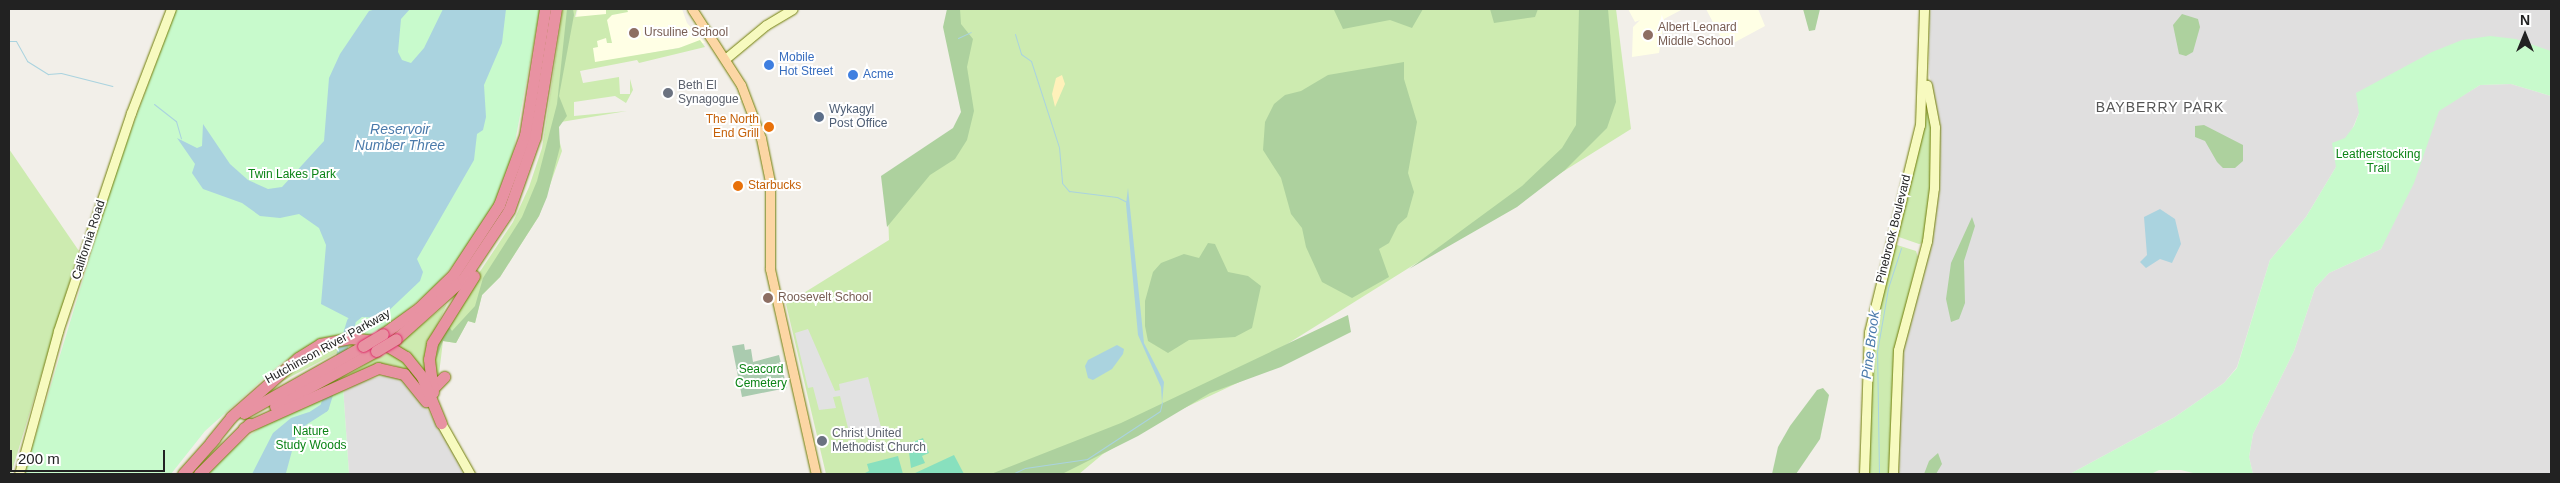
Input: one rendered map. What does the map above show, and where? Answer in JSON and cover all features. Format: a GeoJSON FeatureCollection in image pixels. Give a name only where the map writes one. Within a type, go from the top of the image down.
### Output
{"type":"FeatureCollection","features":[{"type":"Feature","properties":{"kind":"highway","name":"Hutchinson River Parkway"},"geometry":{"type":"LineString","coordinates":[[183,474],[211,442],[262,401],[383,334],[419,308],[453,275],[481,238],[504,197],[525,135],[545,9]]}},
{"type":"Feature","properties":{"kind":"highway","name":"Hutchinson River Parkway"},"geometry":{"type":"LineString","coordinates":[[199,474],[244,428],[323,380],[396,339],[450,293],[495,235],[518,190],[535,137],[556,9]]}},
{"type":"Feature","properties":{"kind":"highway"},"geometry":{"type":"LineString","coordinates":[[441,423],[432,388],[429,357],[434,338],[477,272],[495,235]]}},
{"type":"Feature","properties":{"kind":"highway"},"geometry":{"type":"LineString","coordinates":[[211,442],[231,417],[298,358],[320,344],[347,338],[381,342],[406,357],[422,377],[441,423]]}},
{"type":"Feature","properties":{"kind":"highway"},"geometry":{"type":"LineString","coordinates":[[244,428],[375,369],[396,370],[412,381],[441,423]]}},
{"type":"Feature","properties":{"kind":"highway"},"geometry":{"type":"LineString","coordinates":[[432,388],[444,377]]}},
{"type":"Feature","properties":{"kind":"main road"},"geometry":{"type":"LineString","coordinates":[[692,9],[725,59],[747,98],[767,163],[770,268],[816,474]]}},
{"type":"Feature","properties":{"kind":"street","name":"California Road"},"geometry":{"type":"LineString","coordinates":[[19,474],[58,331],[131,113],[171,9]]}},
{"type":"Feature","properties":{"kind":"street"},"geometry":{"type":"LineString","coordinates":[[725,59],[766,25],[793,9]]}},
{"type":"Feature","properties":{"kind":"street","name":"Pinebrook Boulevard"},"geometry":{"type":"LineString","coordinates":[[1864,474],[1871,323],[1922,112],[1925,74],[1924,9]]}},
{"type":"Feature","properties":{"kind":"street","name":"Pinebrook Boulevard"},"geometry":{"type":"LineString","coordinates":[[1893,474],[1898,350],[1932,208],[1936,157],[1933,112],[1925,74]]}},
{"type":"Feature","properties":{"kind":"street"},"geometry":{"type":"LineString","coordinates":[[1922,112],[1933,112]]}},
{"type":"Feature","properties":{"kind":"street"},"geometry":{"type":"LineString","coordinates":[[441,423],[470,474]]}},
{"type":"Feature","properties":{"kind":"shaded area","name":"Ursuline School"},"geometry":{"type":"Polygon","coordinates":[[[578,9],[682,9],[687,23],[705,43],[563,69],[578,9]]]}},
{"type":"Feature","properties":{"kind":"shaded area","name":"Albert Leonard Middle School"},"geometry":{"type":"Polygon","coordinates":[[[1628,9],[1683,9],[1664,19],[1659,53],[1632,57],[1633,27],[1640,20],[1635,22],[1628,9]]]}},
{"type":"Feature","properties":{"kind":"shaded area","name":"Albert Leonard Middle School"},"geometry":{"type":"Polygon","coordinates":[[[1706,9],[1758,9],[1765,26],[1726,47],[1706,9]]]}},
{"type":"Feature","properties":{"kind":"shaded area"},"geometry":{"type":"Polygon","coordinates":[[[1929,9],[2551,9],[2551,51],[2359,113],[2336,167],[2306,217],[2270,260],[2237,367],[2224,383],[2175,417],[2070,474],[1894,474],[1903,339],[1936,216],[1940,124],[1929,73],[1929,9]]]}},
{"type":"Feature","properties":{"kind":"shaded area"},"geometry":{"type":"Polygon","coordinates":[[[2511,84],[2551,96],[2551,474],[2253,474],[2249,457],[2253,434],[2294,351],[2315,288],[2329,273],[2381,249],[2439,110],[2480,85],[2511,84]]]}},
{"type":"Feature","properties":{"kind":"shaded area"},"geometry":{"type":"Polygon","coordinates":[[[808,329],[835,391],[840,390],[839,384],[868,377],[882,431],[851,440],[840,396],[833,397],[836,408],[819,410],[813,387],[808,388],[795,333],[808,329]]]}},
{"type":"Feature","properties":{"kind":"shaded area"},"geometry":{"type":"Polygon","coordinates":[[[393,373],[414,387],[466,474],[349,474],[343,387],[393,373]]]}},
{"type":"Feature","properties":{"kind":"green space","name":"Twin Lakes Park"},"geometry":{"type":"Polygon","coordinates":[[[176,9],[540,9],[512,158],[496,201],[471,244],[436,285],[398,318],[370,335],[301,350],[279,365],[205,431],[171,474],[24,474],[115,174],[176,9]]]}},
{"type":"Feature","properties":{"kind":"green space"},"geometry":{"type":"Polygon","coordinates":[[[563,9],[577,9],[575,17],[606,14],[606,9],[627,9],[628,12],[612,15],[607,20],[612,43],[607,43],[606,38],[597,41],[598,47],[593,48],[595,62],[679,48],[700,40],[705,47],[639,63],[637,60],[580,71],[583,83],[619,77],[620,94],[630,94],[630,79],[633,90],[626,103],[615,96],[574,102],[574,116],[627,111],[555,123],[562,151],[539,216],[500,277],[482,295],[475,323],[468,321],[456,343],[443,341],[439,374],[435,373],[433,361],[441,330],[513,222],[529,187],[542,148],[563,9]]]}},
{"type":"Feature","properties":{"kind":"green space"},"geometry":{"type":"Polygon","coordinates":[[[567,9],[573,9],[574,15],[559,96],[567,116],[559,127],[560,147],[547,197],[539,216],[500,277],[482,295],[475,323],[468,321],[456,343],[443,341],[436,360],[440,337],[448,325],[452,331],[475,306],[483,278],[522,217],[537,181],[557,104],[567,9]]]}},
{"type":"Feature","properties":{"kind":"green space"},"geometry":{"type":"Polygon","coordinates":[[[947,9],[960,9],[961,24],[973,39],[967,67],[974,111],[967,140],[955,159],[930,175],[887,227],[881,176],[953,128],[961,112],[943,27],[947,9]]]}},
{"type":"Feature","properties":{"kind":"green space"},"geometry":{"type":"Polygon","coordinates":[[[953,9],[1616,9],[1631,129],[1276,351],[1269,368],[1178,411],[1103,454],[1079,474],[826,474],[786,304],[889,240],[888,214],[966,115],[953,9]]]}},
{"type":"Feature","properties":{"kind":"green space"},"geometry":{"type":"Polygon","coordinates":[[[1423,9],[1412,28],[1390,20],[1343,29],[1334,10],[1423,9]]]}},
{"type":"Feature","properties":{"kind":"green space"},"geometry":{"type":"Polygon","coordinates":[[[1490,9],[1538,9],[1535,17],[1494,23],[1490,9]]]}},
{"type":"Feature","properties":{"kind":"green space"},"geometry":{"type":"Polygon","coordinates":[[[1579,9],[1608,9],[1616,102],[1607,128],[1565,170],[1517,207],[1409,269],[1522,186],[1562,148],[1576,125],[1579,9]]]}},
{"type":"Feature","properties":{"kind":"green space"},"geometry":{"type":"Polygon","coordinates":[[[1803,9],[1820,9],[1815,30],[1809,31],[1803,9]]]}},
{"type":"Feature","properties":{"kind":"green space"},"geometry":{"type":"Polygon","coordinates":[[[2182,14],[2198,19],[2200,27],[2193,52],[2186,56],[2179,54],[2173,25],[2182,14]]]}},
{"type":"Feature","properties":{"kind":"green space","name":"Leatherstocking Trail"},"geometry":{"type":"Polygon","coordinates":[[[2490,36],[2516,39],[2551,51],[2551,96],[2511,84],[2480,85],[2439,111],[2414,183],[2381,249],[2329,273],[2315,288],[2294,351],[2253,434],[2249,457],[2253,474],[2197,474],[2181,470],[2159,470],[2151,474],[2070,474],[2175,417],[2224,383],[2237,368],[2270,260],[2306,217],[2336,167],[2332,143],[2345,138],[2354,126],[2359,113],[2356,93],[2432,52],[2462,40],[2490,36]]]}},
{"type":"Feature","properties":{"kind":"green space"},"geometry":{"type":"Polygon","coordinates":[[[1404,62],[1404,79],[1417,122],[1408,173],[1414,192],[1407,217],[1398,225],[1389,243],[1379,249],[1389,277],[1352,298],[1322,282],[1306,247],[1302,228],[1291,214],[1281,178],[1263,150],[1265,122],[1274,104],[1285,95],[1301,91],[1328,75],[1404,62]]]}},
{"type":"Feature","properties":{"kind":"green space"},"geometry":{"type":"Polygon","coordinates":[[[1928,112],[1932,117],[1932,192],[1923,243],[1919,244],[1896,236],[1925,113],[1928,112]]]}},
{"type":"Feature","properties":{"kind":"green space"},"geometry":{"type":"Polygon","coordinates":[[[2204,125],[2243,145],[2243,161],[2235,168],[2223,168],[2217,162],[2205,141],[2195,137],[2195,126],[2204,125]]]}},
{"type":"Feature","properties":{"kind":"green space"},"geometry":{"type":"Polygon","coordinates":[[[9,149],[79,251],[11,474],[9,474],[9,149]]]}},
{"type":"Feature","properties":{"kind":"green space"},"geometry":{"type":"Polygon","coordinates":[[[1972,217],[1975,226],[1964,261],[1965,303],[1959,319],[1951,322],[1946,299],[1951,263],[1972,217]]]}},
{"type":"Feature","properties":{"kind":"green space"},"geometry":{"type":"Polygon","coordinates":[[[1208,243],[1215,244],[1228,272],[1248,276],[1261,286],[1252,328],[1235,337],[1189,340],[1168,353],[1148,341],[1145,326],[1145,301],[1153,272],[1161,263],[1184,254],[1199,258],[1208,243]]]}},
{"type":"Feature","properties":{"kind":"green space"},"geometry":{"type":"Polygon","coordinates":[[[1897,245],[1916,251],[1918,257],[1896,346],[1891,474],[1867,474],[1870,348],[1875,314],[1893,246],[1897,245]]]}},
{"type":"Feature","properties":{"kind":"green space"},"geometry":{"type":"Polygon","coordinates":[[[447,304],[426,349],[428,378],[397,345],[447,304]]]}},
{"type":"Feature","properties":{"kind":"green space"},"geometry":{"type":"Polygon","coordinates":[[[1348,315],[1351,332],[1281,367],[1210,393],[1138,436],[1062,474],[991,474],[1121,423],[1348,315]]]}},
{"type":"Feature","properties":{"kind":"green space"},"geometry":{"type":"Polygon","coordinates":[[[356,343],[268,389],[304,356],[326,345],[356,343]]]}},
{"type":"Feature","properties":{"kind":"green space","name":"Seacord Cemetery"},"geometry":{"type":"Polygon","coordinates":[[[744,344],[745,350],[751,349],[753,362],[779,355],[787,388],[742,397],[732,346],[744,344]]]}},
{"type":"Feature","properties":{"kind":"green space"},"geometry":{"type":"Polygon","coordinates":[[[391,349],[400,355],[425,390],[403,369],[393,365],[381,364],[348,375],[391,349]]]}},
{"type":"Feature","properties":{"kind":"green space","name":"Nature Study Woods"},"geometry":{"type":"Polygon","coordinates":[[[343,387],[349,474],[208,474],[229,451],[265,424],[343,387]]]}},
{"type":"Feature","properties":{"kind":"green space"},"geometry":{"type":"Polygon","coordinates":[[[1823,388],[1829,395],[1820,439],[1796,474],[1772,474],[1778,447],[1790,426],[1817,390],[1823,388]]]}},
{"type":"Feature","properties":{"kind":"green space"},"geometry":{"type":"Polygon","coordinates":[[[923,438],[929,453],[922,456],[925,463],[911,468],[908,444],[923,438]]]}},
{"type":"Feature","properties":{"kind":"green space"},"geometry":{"type":"Polygon","coordinates":[[[1938,453],[1942,464],[1936,474],[1924,474],[1929,461],[1938,453]]]}},
{"type":"Feature","properties":{"kind":"green space"},"geometry":{"type":"Polygon","coordinates":[[[954,455],[964,474],[913,474],[954,455]]]}},
{"type":"Feature","properties":{"kind":"green space"},"geometry":{"type":"Polygon","coordinates":[[[898,456],[903,474],[863,474],[869,471],[867,464],[898,456]]]}},
{"type":"Feature","properties":{"kind":"sand"},"geometry":{"type":"Polygon","coordinates":[[[1062,75],[1065,84],[1055,107],[1052,94],[1056,78],[1062,75]]]}},
{"type":"Feature","properties":{"kind":"water","name":"Reservoir Number Three"},"geometry":{"type":"Polygon","coordinates":[[[376,9],[410,9],[401,19],[398,52],[402,60],[411,63],[424,48],[443,9],[506,9],[502,43],[484,85],[486,117],[483,130],[477,134],[474,160],[417,259],[423,272],[420,281],[381,318],[362,317],[356,322],[321,304],[326,245],[319,228],[299,214],[280,218],[260,216],[242,203],[203,189],[192,173],[195,164],[177,138],[197,148],[202,146],[203,124],[230,164],[248,180],[268,189],[282,187],[324,141],[329,78],[340,54],[369,11],[376,9]]]}},
{"type":"Feature","properties":{"kind":"water"},"geometry":{"type":"Polygon","coordinates":[[[1128,188],[1144,343],[1164,382],[1162,403],[1161,387],[1138,335],[1126,204],[1128,188]]]}},
{"type":"Feature","properties":{"kind":"water"},"geometry":{"type":"Polygon","coordinates":[[[2160,209],[2175,219],[2181,244],[2172,263],[2160,259],[2146,268],[2140,262],[2147,255],[2144,217],[2160,209]]]}},
{"type":"Feature","properties":{"kind":"water"},"geometry":{"type":"Polygon","coordinates":[[[1117,345],[1124,349],[1123,354],[1112,369],[1093,380],[1088,378],[1085,366],[1088,360],[1117,345]]]}},
{"type":"Feature","properties":{"kind":"water"},"geometry":{"type":"Polygon","coordinates":[[[309,412],[296,436],[286,473],[252,474],[273,433],[291,418],[309,412]]]}},
{"type":"Feature","properties":{"kind":"waterway"},"geometry":{"type":"LineString","coordinates":[[958,38],[971,32]]}},
{"type":"Feature","properties":{"kind":"waterway"},"geometry":{"type":"LineString","coordinates":[[1015,34],[1021,54],[1031,61],[1059,147],[1062,183],[1069,191],[1117,197],[1127,202]]}},
{"type":"Feature","properties":{"kind":"waterway"},"geometry":{"type":"LineString","coordinates":[[9,41],[16,41],[27,61],[48,74],[61,73],[112,86]]}},
{"type":"Feature","properties":{"kind":"waterway"},"geometry":{"type":"LineString","coordinates":[[154,104],[176,121],[181,138]]}},
{"type":"Feature","properties":{"kind":"waterway","name":"Pine Brook"},"geometry":{"type":"LineString","coordinates":[[1879,474],[1877,352],[1888,288],[1901,248]]}},
{"type":"Feature","properties":{"kind":"waterway"},"geometry":{"type":"LineString","coordinates":[[298,424],[324,407],[351,321]]}},
{"type":"Feature","properties":{"kind":"waterway"},"geometry":{"type":"LineString","coordinates":[[1012,474],[1025,468],[1087,459],[1160,411],[1162,402]]}},
{"type":"Feature","properties":{"kind":"place","name":"Ursuline School"},"geometry":{"type":"Point","coordinates":[634,33]}},
{"type":"Feature","properties":{"kind":"place","name":"Albert Leonard Middle School"},"geometry":{"type":"Point","coordinates":[1648,35]}},
{"type":"Feature","properties":{"kind":"place","name":"Mobile Hot Street"},"geometry":{"type":"Point","coordinates":[769,65]}},
{"type":"Feature","properties":{"kind":"place","name":"Acme"},"geometry":{"type":"Point","coordinates":[853,75]}},
{"type":"Feature","properties":{"kind":"place","name":"Beth El Synagogue"},"geometry":{"type":"Point","coordinates":[668,93]}},
{"type":"Feature","properties":{"kind":"place","name":"Wykagyl Post Office"},"geometry":{"type":"Point","coordinates":[819,117]}},
{"type":"Feature","properties":{"kind":"place","name":"The North End Grill"},"geometry":{"type":"Point","coordinates":[769,127]}},
{"type":"Feature","properties":{"kind":"place","name":"Starbucks"},"geometry":{"type":"Point","coordinates":[738,186]}},
{"type":"Feature","properties":{"kind":"place","name":"Roosevelt School"},"geometry":{"type":"Point","coordinates":[768,298]}},
{"type":"Feature","properties":{"kind":"place","name":"Christ United Methodist Church"},"geometry":{"type":"Point","coordinates":[822,441]}},
{"type":"Feature","properties":{"kind":"district","name":"BAYBERRY PARK"},"geometry":{"type":"Point","coordinates":[2160,107]}}]}
